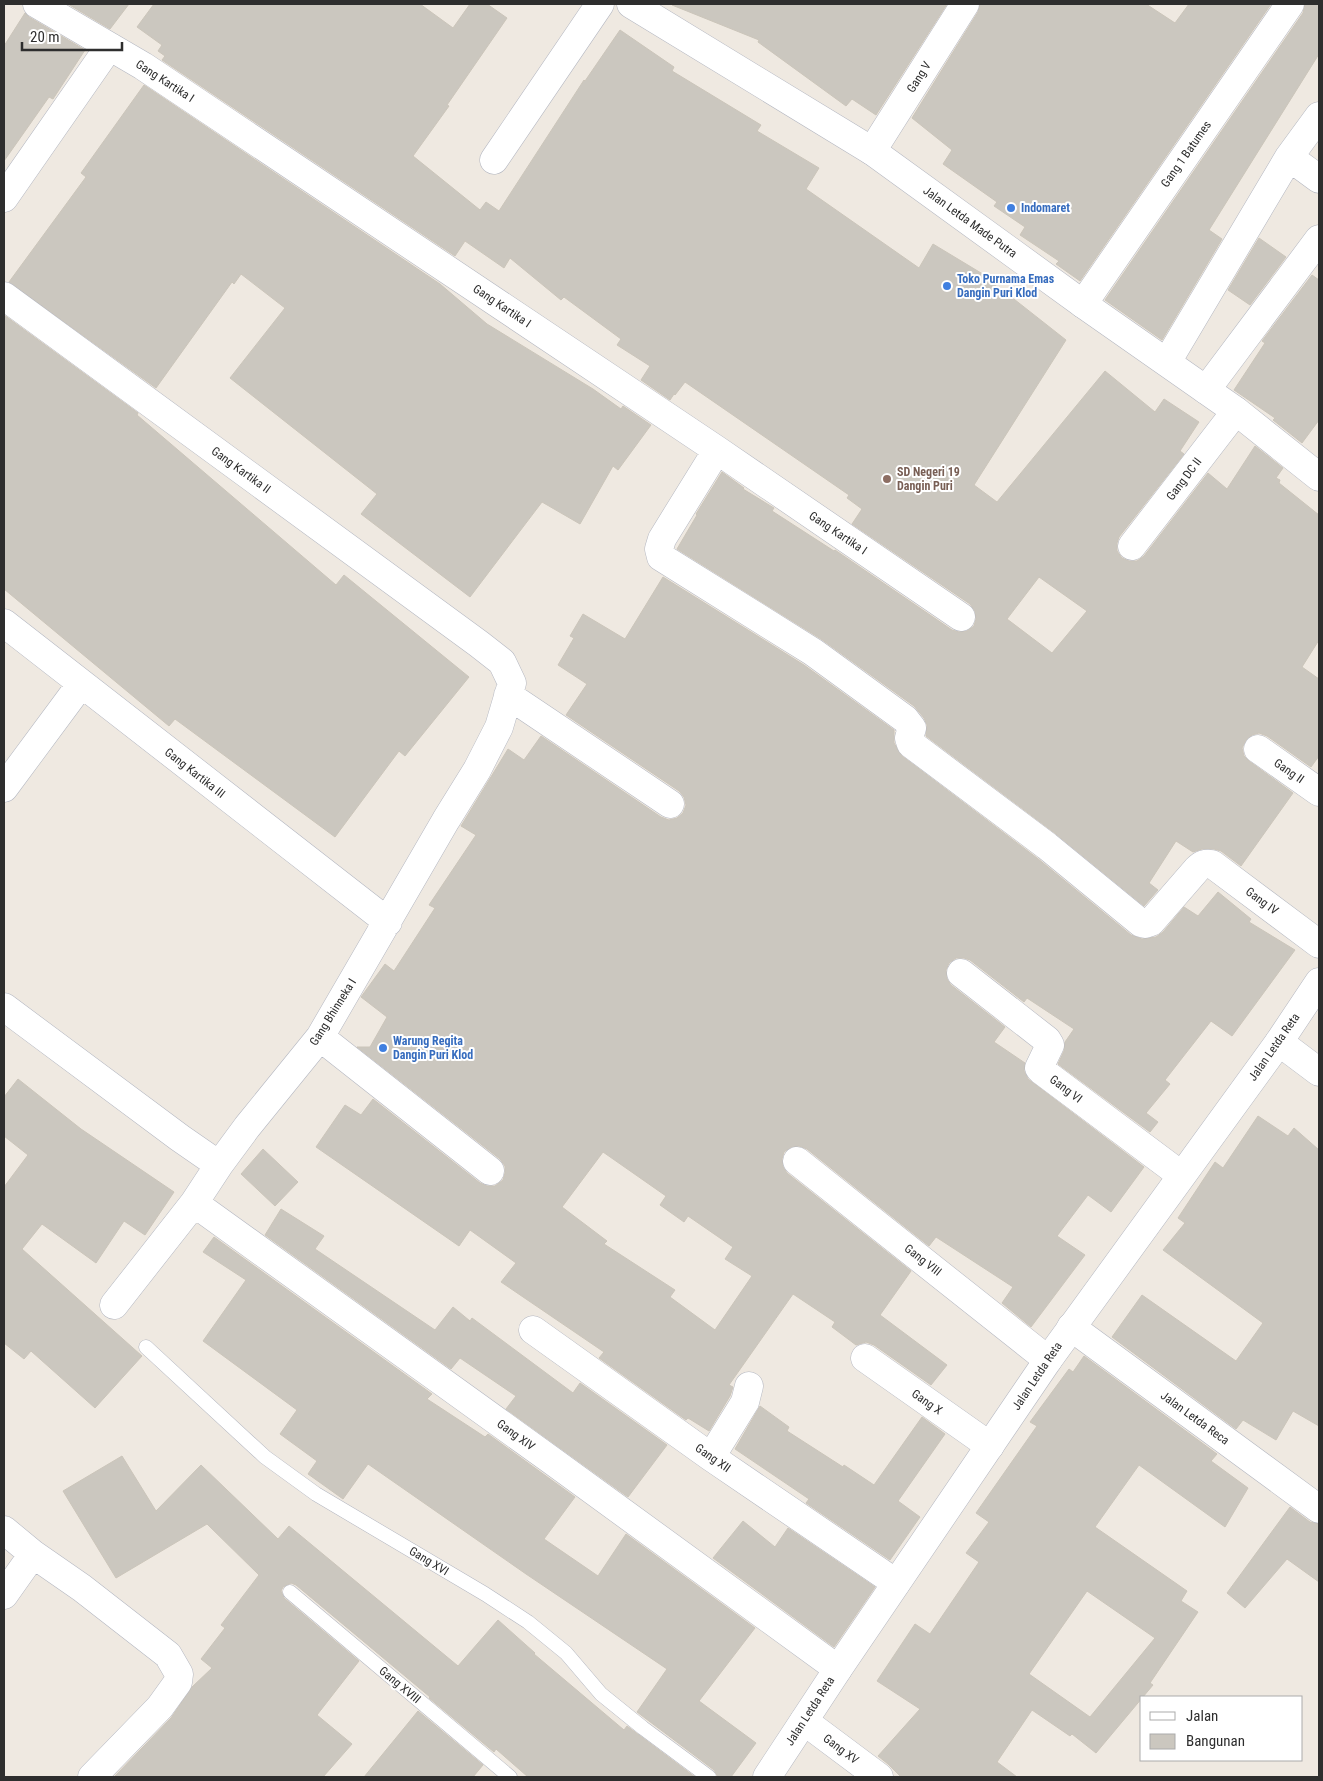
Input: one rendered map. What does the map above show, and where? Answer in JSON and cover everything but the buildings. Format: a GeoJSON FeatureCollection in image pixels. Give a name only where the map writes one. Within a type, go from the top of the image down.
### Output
{"type":"FeatureCollection","features":[{"type":"Feature","properties":{"kind":"street","name":"Gang Kartika I"},"geometry":{"type":"LineString","coordinates":[[38,4],[143,66],[717,450],[961,617]]}},
{"type":"Feature","properties":{"kind":"street"},"geometry":{"type":"LineString","coordinates":[[494,160],[600,4]]}},
{"type":"Feature","properties":{"kind":"street","name":"Jalan Letda Made Putra"},"geometry":{"type":"LineString","coordinates":[[631,4],[872,151],[1083,304],[1236,411],[1319,477]]}},
{"type":"Feature","properties":{"kind":"street","name":"Gang V"},"geometry":{"type":"LineString","coordinates":[[872,151],[965,4]]}},
{"type":"Feature","properties":{"kind":"street","name":"Gang 1 Batumes"},"geometry":{"type":"LineString","coordinates":[[1083,304],[1290,4]]}},
{"type":"Feature","properties":{"kind":"street"},"geometry":{"type":"LineString","coordinates":[[4,198],[109,47]]}},
{"type":"Feature","properties":{"kind":"street"},"geometry":{"type":"LineString","coordinates":[[1167,362],[1289,157],[1319,116]]}},
{"type":"Feature","properties":{"kind":"street"},"geometry":{"type":"LineString","coordinates":[[1289,157],[1319,179]]}},
{"type":"Feature","properties":{"kind":"street"},"geometry":{"type":"LineString","coordinates":[[1206,390],[1319,239]]}},
{"type":"Feature","properties":{"kind":"street","name":"Gang Kartika II"},"geometry":{"type":"LineString","coordinates":[[4,296],[479,644]]}},
{"type":"Feature","properties":{"kind":"street","name":"Gang DC II"},"geometry":{"type":"LineString","coordinates":[[1132,546],[1236,411]]}},
{"type":"Feature","properties":{"kind":"street","name":"Gang IV"},"geometry":{"type":"LineString","coordinates":[[717,450],[662,539],[659,549],[661,557],[813,652],[905,719],[912,728],[909,738],[911,744],[1047,846],[1141,923],[1151,922],[1203,864],[1212,864],[1319,944]]}},
{"type":"Feature","properties":{"kind":"street","name":"Gang Kartika III"},"geometry":{"type":"LineString","coordinates":[[4,623],[388,922]]}},
{"type":"Feature","properties":{"kind":"street","name":"Gang Bhinneka I"},"geometry":{"type":"LineString","coordinates":[[114,1305],[194,1203],[247,1127],[320,1037],[477,770],[499,727],[512,683],[502,662],[479,644]]}},
{"type":"Feature","properties":{"kind":"street"},"geometry":{"type":"LineString","coordinates":[[4,788],[81,684]]}},
{"type":"Feature","properties":{"kind":"street"},"geometry":{"type":"LineString","coordinates":[[508,695],[670,804]]}},
{"type":"Feature","properties":{"kind":"street","name":"Gang II"},"geometry":{"type":"LineString","coordinates":[[1258,749],[1319,792]]}},
{"type":"Feature","properties":{"kind":"street","name":"Gang VI"},"geometry":{"type":"LineString","coordinates":[[961,973],[1047,1040],[1050,1045],[1040,1064],[1039,1068],[1042,1072],[1182,1175]]}},
{"type":"Feature","properties":{"kind":"street","name":"Jalan Letda Reta"},"geometry":{"type":"LineString","coordinates":[[767,1777],[1048,1360],[1279,1042],[1319,982]]}},
{"type":"Feature","properties":{"kind":"street"},"geometry":{"type":"LineString","coordinates":[[4,1007],[219,1165]]}},
{"type":"Feature","properties":{"kind":"street"},"geometry":{"type":"LineString","coordinates":[[320,1037],[490,1170]]}},
{"type":"Feature","properties":{"kind":"street"},"geometry":{"type":"LineString","coordinates":[[1279,1042],[1319,1072]]}},
{"type":"Feature","properties":{"kind":"street","name":"Gang VIII"},"geometry":{"type":"LineString","coordinates":[[798,1161],[1048,1360]]}},
{"type":"Feature","properties":{"kind":"street","name":"Gang XIV"},"geometry":{"type":"LineString","coordinates":[[194,1203],[838,1669]]}},
{"type":"Feature","properties":{"kind":"street","name":"Jalan Letda Reca"},"geometry":{"type":"LineString","coordinates":[[1071,1327],[1319,1509]]}},
{"type":"Feature","properties":{"kind":"street","name":"Gang XII"},"geometry":{"type":"LineString","coordinates":[[532,1330],[711,1457],[896,1583]]}},
{"type":"Feature","properties":{"kind":"street","name":"Gang X"},"geometry":{"type":"LineString","coordinates":[[865,1358],[990,1446]]}},
{"type":"Feature","properties":{"kind":"street"},"geometry":{"type":"LineString","coordinates":[[711,1457],[745,1402],[749,1386]]}},
{"type":"Feature","properties":{"kind":"street"},"geometry":{"type":"LineString","coordinates":[[4,1530],[33,1554],[82,1588],[168,1656],[179,1674],[178,1682],[160,1707],[92,1777]]}},
{"type":"Feature","properties":{"kind":"street"},"geometry":{"type":"LineString","coordinates":[[4,1595],[33,1554]]}},
{"type":"Feature","properties":{"kind":"street","name":"Gang XV"},"geometry":{"type":"LineString","coordinates":[[804,1721],[879,1777]]}},
{"type":"Feature","properties":{"kind":"lane","name":"Gang XVI"},"geometry":{"type":"LineString","coordinates":[[146,1347],[265,1457],[316,1494],[485,1594],[528,1622],[566,1653],[601,1694],[642,1728],[709,1777]]}},
{"type":"Feature","properties":{"kind":"lane","name":"Gang XVIII"},"geometry":{"type":"LineString","coordinates":[[290,1592],[510,1777]]}},
{"type":"Feature","properties":{"kind":"place","name":"Indomaret"},"geometry":{"type":"Point","coordinates":[1011,208]}},
{"type":"Feature","properties":{"kind":"place","name":"Toko Purnama Emas Dangin Puri Klod"},"geometry":{"type":"Point","coordinates":[947,286]}},
{"type":"Feature","properties":{"kind":"place","name":"SD Negeri 19 Dangin Puri"},"geometry":{"type":"Point","coordinates":[887,479]}},
{"type":"Feature","properties":{"kind":"place","name":"Warung Regita Dangin Puri Klod"},"geometry":{"type":"Point","coordinates":[383,1048]}}]}
